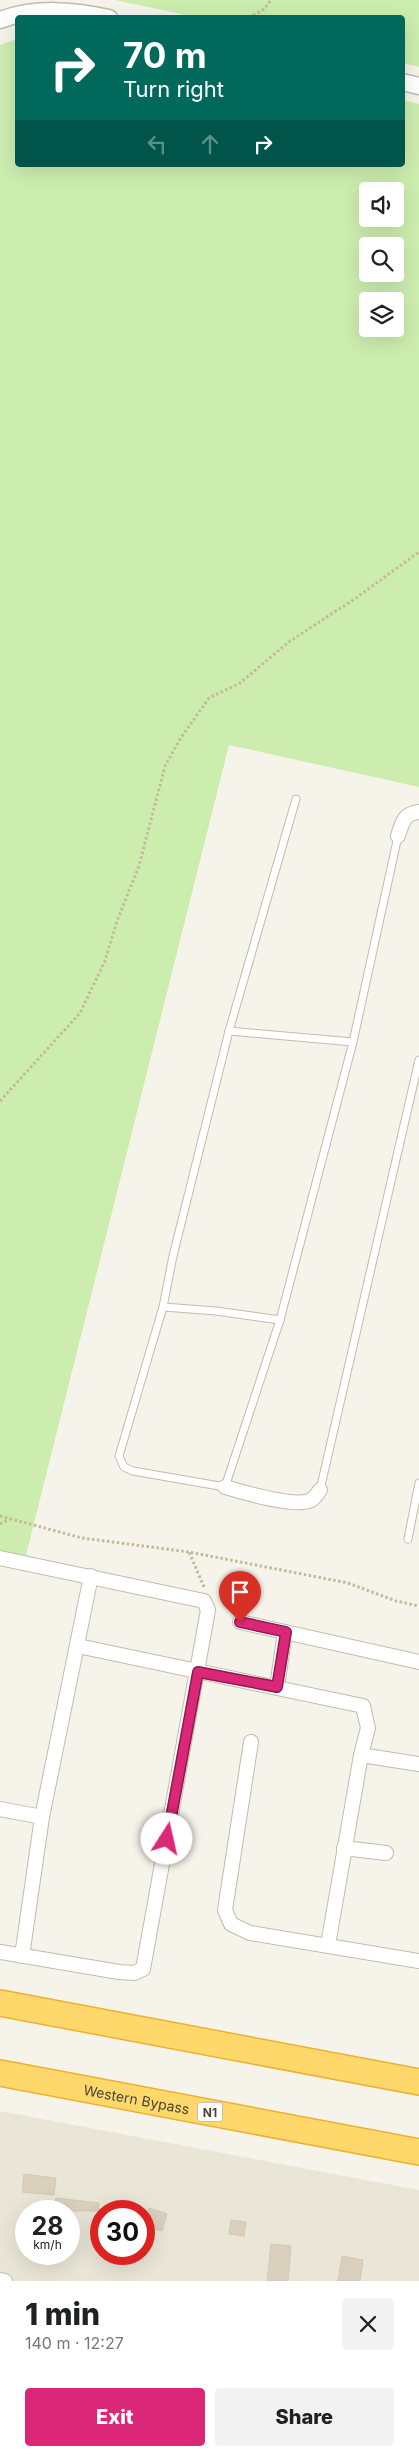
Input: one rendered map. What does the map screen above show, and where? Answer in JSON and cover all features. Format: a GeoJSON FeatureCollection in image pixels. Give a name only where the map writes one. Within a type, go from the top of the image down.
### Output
{"type":"FeatureCollection","features":[{"type":"Feature","properties":{"kind":"highway"},"geometry":{"type":"LineString","coordinates":[[0,2003],[419,2082]]}},
{"type":"Feature","properties":{"kind":"highway","name":"Western Bypass"},"geometry":{"type":"LineString","coordinates":[[0,2073],[419,2152]]}},
{"type":"Feature","properties":{"kind":"street"},"geometry":{"type":"LineString","coordinates":[[17,15],[34,10],[61,10],[91,15]]}},
{"type":"Feature","properties":{"kind":"street"},"geometry":{"type":"LineString","coordinates":[[0,20],[15,16]]}},
{"type":"Feature","properties":{"kind":"street"},"geometry":{"type":"LineString","coordinates":[[405,83],[419,86]]}},
{"type":"Feature","properties":{"kind":"street"},"geometry":{"type":"LineString","coordinates":[[398,836],[406,816],[410,813],[419,812]]}},
{"type":"Feature","properties":{"kind":"street"},"geometry":{"type":"LineString","coordinates":[[225,1486],[246,1494],[300,1502],[309,1501],[320,1490]]}},
{"type":"Feature","properties":{"kind":"street"},"geometry":{"type":"LineString","coordinates":[[0,1558],[91,1576],[204,1602],[207,1604],[208,1618],[143,1969],[134,1973],[119,1972],[0,1952]]}},
{"type":"Feature","properties":{"kind":"street"},"geometry":{"type":"LineString","coordinates":[[22,1956],[42,1817],[91,1576]]}},
{"type":"Feature","properties":{"kind":"street"},"geometry":{"type":"LineString","coordinates":[[240,1622],[419,1662]]}},
{"type":"Feature","properties":{"kind":"street"},"geometry":{"type":"LineString","coordinates":[[277,1687],[286,1632]]}},
{"type":"Feature","properties":{"kind":"street"},"geometry":{"type":"LineString","coordinates":[[78,1646],[363,1706],[368,1728],[361,1755],[328,1945]]}},
{"type":"Feature","properties":{"kind":"street"},"geometry":{"type":"LineString","coordinates":[[251,1742],[224,1910],[231,1924],[244,1931],[419,1962]]}},
{"type":"Feature","properties":{"kind":"street"},"geometry":{"type":"LineString","coordinates":[[361,1755],[419,1764]]}},
{"type":"Feature","properties":{"kind":"street"},"geometry":{"type":"LineString","coordinates":[[0,1809],[42,1817]]}},
{"type":"Feature","properties":{"kind":"street"},"geometry":{"type":"LineString","coordinates":[[344,1848],[386,1853]]}},
{"type":"Feature","properties":{"kind":"street"},"geometry":{"type":"LineString","coordinates":[[0,2280],[5,2281]]}},
{"type":"Feature","properties":{"kind":"lane"},"geometry":{"type":"LineString","coordinates":[[296,799],[229,1031],[173,1256],[163,1307],[119,1456],[124,1467],[133,1471],[225,1486],[280,1320],[353,1042],[398,836]]}},
{"type":"Feature","properties":{"kind":"lane"},"geometry":{"type":"LineString","coordinates":[[229,1031],[353,1042]]}},
{"type":"Feature","properties":{"kind":"lane"},"geometry":{"type":"LineString","coordinates":[[320,1490],[419,1060]]}},
{"type":"Feature","properties":{"kind":"lane"},"geometry":{"type":"LineString","coordinates":[[163,1307],[216,1311],[280,1320]]}},
{"type":"Feature","properties":{"kind":"lane"},"geometry":{"type":"LineString","coordinates":[[408,1540],[419,1483]]}},
{"type":"Feature","properties":{"kind":"path"},"geometry":{"type":"LineString","coordinates":[[253,15],[264,9],[271,0]]}},
{"type":"Feature","properties":{"kind":"path"},"geometry":{"type":"LineString","coordinates":[[0,1101],[80,1014],[105,961],[117,921],[139,866],[165,766],[180,739],[208,698],[240,683],[290,641],[356,598],[419,552]]}},
{"type":"Feature","properties":{"kind":"path"},"geometry":{"type":"LineString","coordinates":[[0,1516],[82,1538],[189,1552],[348,1583],[396,1601],[419,1606]]}},
{"type":"Feature","properties":{"kind":"path"},"geometry":{"type":"LineString","coordinates":[[0,1524],[9,1519]]}},
{"type":"Feature","properties":{"kind":"path"},"geometry":{"type":"LineString","coordinates":[[189,1552],[205,1590],[204,1602]]}},
{"type":"Feature","properties":{"kind":"shaded area"},"geometry":{"type":"Polygon","coordinates":[[[0,2111],[419,2190],[419,2281],[0,2281],[0,2111]]]}},
{"type":"Feature","properties":{"kind":"green space"},"geometry":{"type":"Polygon","coordinates":[[[115,0],[419,0],[419,67],[405,64],[405,15],[186,15],[115,0]]]}},
{"type":"Feature","properties":{"kind":"green space"},"geometry":{"type":"Polygon","coordinates":[[[15,40],[15,167],[405,167],[405,100],[419,104],[419,787],[229,745],[25,1559],[0,1554],[0,45],[15,40]]]}},
{"type":"Feature","properties":{"kind":"building"},"geometry":{"type":"Polygon","coordinates":[[[24,2174],[56,2178],[54,2195],[22,2192],[24,2174]]]}},
{"type":"Feature","properties":{"kind":"building"},"geometry":{"type":"Polygon","coordinates":[[[56,2198],[73,2200],[56,2200],[56,2198]]]}},
{"type":"Feature","properties":{"kind":"building"},"geometry":{"type":"Polygon","coordinates":[[[80,2201],[90,2202],[90,2211],[80,2211],[80,2201]]]}},
{"type":"Feature","properties":{"kind":"building"},"geometry":{"type":"Polygon","coordinates":[[[155,2210],[167,2214],[162,2231],[155,2229],[155,2210]]]}},
{"type":"Feature","properties":{"kind":"building"},"geometry":{"type":"Polygon","coordinates":[[[231,2220],[246,2222],[244,2236],[229,2234],[231,2220]]]}},
{"type":"Feature","properties":{"kind":"building"},"geometry":{"type":"Polygon","coordinates":[[[271,2244],[291,2246],[288,2281],[267,2281],[271,2244]]]}},
{"type":"Feature","properties":{"kind":"building"},"geometry":{"type":"Polygon","coordinates":[[[342,2256],[363,2260],[360,2281],[338,2281],[342,2256]]]}},
{"type":"Feature","properties":{"kind":"route"},"geometry":{"type":"LineString","coordinates":[[167,1839],[198,1672],[277,1687],[286,1632],[240,1622]]}}]}
